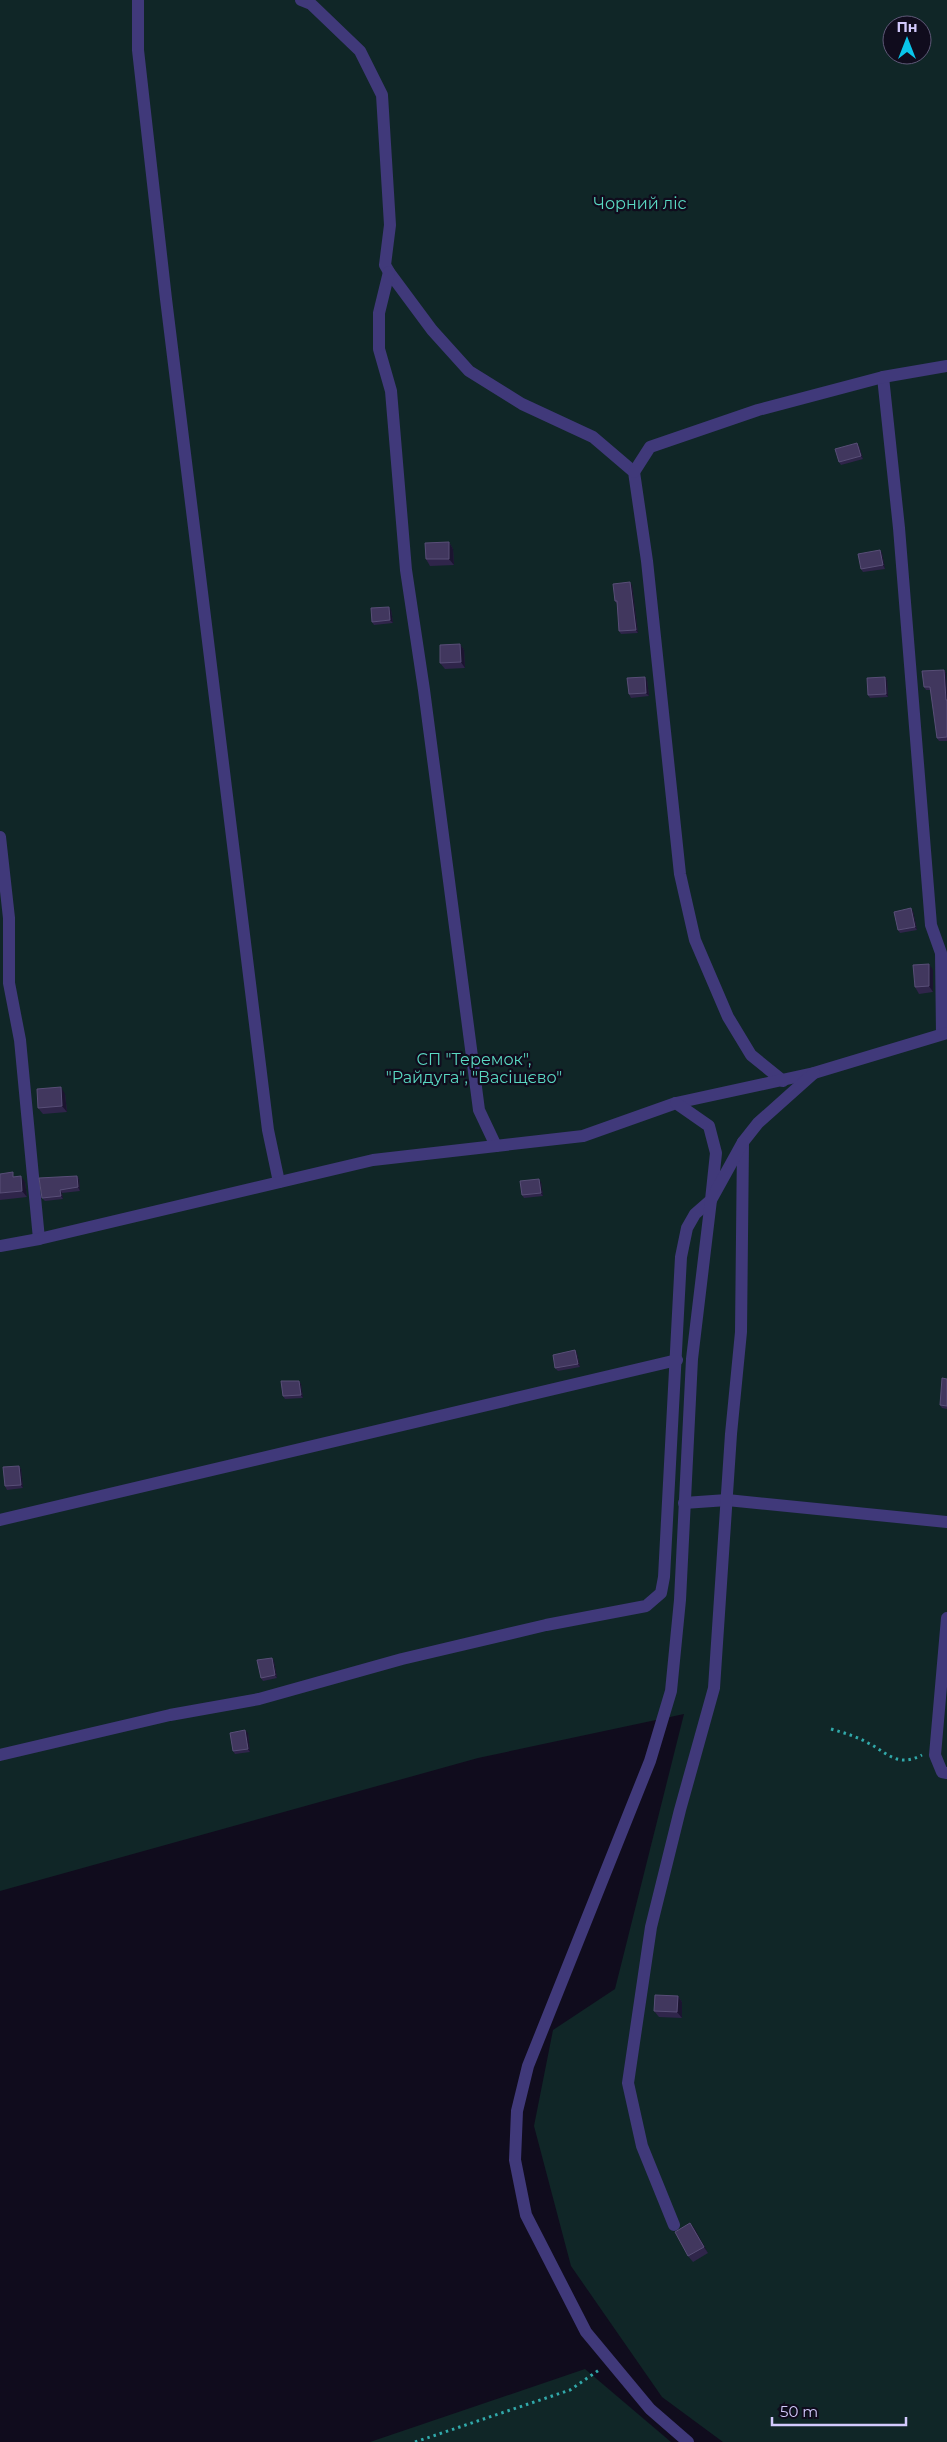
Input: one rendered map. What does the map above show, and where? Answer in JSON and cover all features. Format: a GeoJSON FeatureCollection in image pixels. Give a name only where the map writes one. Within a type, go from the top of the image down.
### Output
{"type":"FeatureCollection","features":[{"type":"Feature","properties":{"kind":"street"},"geometry":{"type":"LineString","coordinates":[[138,0],[138,50],[166,299],[268,1130],[279,1182]]}},
{"type":"Feature","properties":{"kind":"street"},"geometry":{"type":"LineString","coordinates":[[301,0],[311,4],[360,51],[382,95],[390,225],[385,265],[388,272],[432,330],[469,371],[522,404],[593,437],[634,472]]}},
{"type":"Feature","properties":{"kind":"street"},"geometry":{"type":"LineString","coordinates":[[388,272],[379,313],[379,349],[391,391],[406,570],[479,1110],[496,1146]]}},
{"type":"Feature","properties":{"kind":"street"},"geometry":{"type":"LineString","coordinates":[[783,1081],[751,1055],[728,1017],[695,940],[680,874],[647,560],[634,472],[650,447],[758,410],[883,377],[947,366]]}},
{"type":"Feature","properties":{"kind":"street"},"geometry":{"type":"LineString","coordinates":[[0,1246],[39,1239],[373,1160],[583,1136],[676,1103],[783,1081],[944,1034],[941,953],[931,925],[899,528],[883,377]]}},
{"type":"Feature","properties":{"kind":"street"},"geometry":{"type":"LineString","coordinates":[[0,837],[9,918],[9,983],[20,1040],[39,1239]]}},
{"type":"Feature","properties":{"kind":"street"},"geometry":{"type":"LineString","coordinates":[[0,1755],[170,1715],[259,1699],[402,1659],[546,1625],[646,1606],[661,1593],[664,1577],[681,1257],[687,1228],[695,1214],[710,1200],[743,1142],[758,1123],[814,1073]]}},
{"type":"Feature","properties":{"kind":"street"},"geometry":{"type":"LineString","coordinates":[[676,1103],[709,1126],[716,1153],[692,1359],[680,1600],[671,1691],[650,1761],[528,2066],[517,2111],[515,2160],[526,2215],[586,2332],[650,2409],[688,2442]]}},
{"type":"Feature","properties":{"kind":"street"},"geometry":{"type":"LineString","coordinates":[[674,2225],[642,2146],[628,2083],[651,1927],[680,1810],[714,1688],[742,1332],[743,1142]]}},
{"type":"Feature","properties":{"kind":"street"},"geometry":{"type":"LineString","coordinates":[[0,1520],[677,1360]]}},
{"type":"Feature","properties":{"kind":"street"},"geometry":{"type":"LineString","coordinates":[[684,1503],[728,1500],[947,1522]]}},
{"type":"Feature","properties":{"kind":"street"},"geometry":{"type":"LineString","coordinates":[[947,1618],[935,1755],[942,1772],[947,1773]]}},
{"type":"Feature","properties":{"kind":"path"},"geometry":{"type":"LineString","coordinates":[[831,1729],[862,1740],[889,1758],[911,1761],[926,1753],[936,1741]]}},
{"type":"Feature","properties":{"kind":"path"},"geometry":{"type":"LineString","coordinates":[[416,2442],[570,2390],[609,2362]]}},
{"type":"Feature","properties":{"kind":"green space","name":"СП \"Теремок\", \"Райдуга\", \"Васіщєво\""},"geometry":{"type":"Polygon","coordinates":[[[0,0],[947,0],[947,2442],[723,2442],[662,2397],[571,2266],[534,2126],[553,2030],[615,1989],[684,1714],[478,1758],[0,1891],[0,0]]]}},
{"type":"Feature","properties":{"kind":"green space"},"geometry":{"type":"Polygon","coordinates":[[[585,2369],[671,2442],[370,2442],[585,2369]]]}},
{"type":"Feature","properties":{"kind":"building"},"geometry":{"type":"Polygon","coordinates":[[[857,443],[861,456],[839,462],[835,449],[857,443]]]}},
{"type":"Feature","properties":{"kind":"building"},"geometry":{"type":"Polygon","coordinates":[[[449,542],[449,559],[426,559],[425,543],[449,542]]]}},
{"type":"Feature","properties":{"kind":"building"},"geometry":{"type":"Polygon","coordinates":[[[880,550],[883,565],[861,569],[858,554],[880,550]]]}},
{"type":"Feature","properties":{"kind":"building"},"geometry":{"type":"Polygon","coordinates":[[[630,582],[636,630],[619,631],[617,601],[615,601],[613,584],[630,582]]]}},
{"type":"Feature","properties":{"kind":"building"},"geometry":{"type":"Polygon","coordinates":[[[389,607],[390,620],[372,622],[371,608],[389,607]]]}},
{"type":"Feature","properties":{"kind":"building"},"geometry":{"type":"Polygon","coordinates":[[[460,644],[461,662],[440,663],[440,645],[460,644]]]}},
{"type":"Feature","properties":{"kind":"building"},"geometry":{"type":"Polygon","coordinates":[[[944,670],[947,700],[947,737],[937,738],[930,687],[924,687],[922,671],[944,670]]]}},
{"type":"Feature","properties":{"kind":"building"},"geometry":{"type":"Polygon","coordinates":[[[645,677],[646,693],[629,694],[627,678],[645,677]]]}},
{"type":"Feature","properties":{"kind":"building"},"geometry":{"type":"Polygon","coordinates":[[[885,677],[886,694],[868,695],[867,678],[885,677]]]}},
{"type":"Feature","properties":{"kind":"building"},"geometry":{"type":"Polygon","coordinates":[[[911,908],[915,927],[898,930],[894,912],[911,908]]]}},
{"type":"Feature","properties":{"kind":"building"},"geometry":{"type":"Polygon","coordinates":[[[929,964],[929,986],[915,987],[913,965],[929,964]]]}},
{"type":"Feature","properties":{"kind":"building"},"geometry":{"type":"Polygon","coordinates":[[[61,1087],[62,1106],[38,1108],[37,1089],[61,1087]]]}},
{"type":"Feature","properties":{"kind":"building"},"geometry":{"type":"Polygon","coordinates":[[[13,1172],[13,1177],[21,1176],[22,1191],[0,1193],[0,1174],[13,1172]]]}},
{"type":"Feature","properties":{"kind":"building"},"geometry":{"type":"Polygon","coordinates":[[[77,1176],[78,1187],[60,1190],[61,1196],[42,1198],[39,1178],[77,1176]]]}},
{"type":"Feature","properties":{"kind":"building"},"geometry":{"type":"Polygon","coordinates":[[[539,1179],[541,1193],[522,1195],[520,1181],[539,1179]]]}},
{"type":"Feature","properties":{"kind":"building"},"geometry":{"type":"Polygon","coordinates":[[[575,1350],[578,1364],[555,1368],[553,1355],[575,1350]]]}},
{"type":"Feature","properties":{"kind":"building"},"geometry":{"type":"Polygon","coordinates":[[[942,1378],[947,1379],[947,1406],[940,1405],[942,1378]]]}},
{"type":"Feature","properties":{"kind":"building"},"geometry":{"type":"Polygon","coordinates":[[[281,1381],[299,1381],[301,1395],[283,1396],[281,1381]]]}},
{"type":"Feature","properties":{"kind":"building"},"geometry":{"type":"Polygon","coordinates":[[[19,1466],[21,1485],[5,1486],[3,1467],[19,1466]]]}},
{"type":"Feature","properties":{"kind":"building"},"geometry":{"type":"Polygon","coordinates":[[[272,1658],[275,1675],[261,1678],[257,1660],[272,1658]]]}},
{"type":"Feature","properties":{"kind":"building"},"geometry":{"type":"Polygon","coordinates":[[[245,1730],[248,1749],[233,1751],[230,1733],[245,1730]]]}},
{"type":"Feature","properties":{"kind":"building"},"geometry":{"type":"Polygon","coordinates":[[[655,1995],[678,1996],[677,2012],[654,2011],[655,1995]]]}},
{"type":"Feature","properties":{"kind":"building"},"geometry":{"type":"Polygon","coordinates":[[[690,2223],[704,2247],[688,2256],[675,2232],[690,2223]]]}},
{"type":"Feature","properties":{"kind":"park label","name":"Чорний ліс"},"geometry":{"type":"Point","coordinates":[640,203]}}]}
